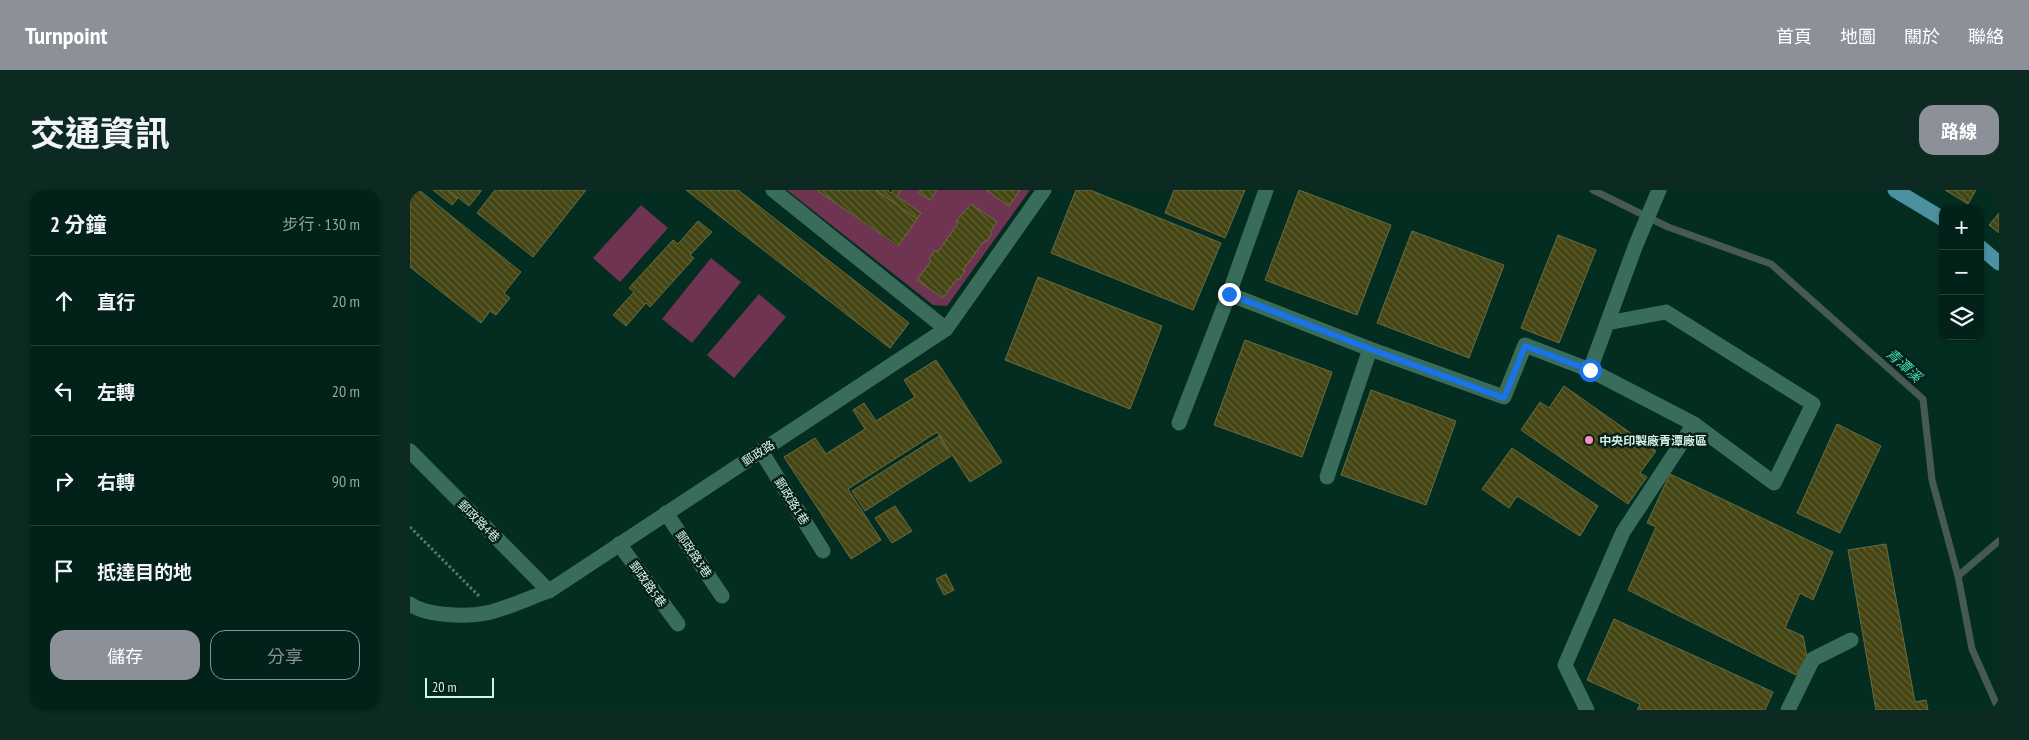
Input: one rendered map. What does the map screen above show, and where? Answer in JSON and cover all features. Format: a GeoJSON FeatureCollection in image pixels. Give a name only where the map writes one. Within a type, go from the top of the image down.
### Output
{"type":"FeatureCollection","features":[{"type":"Feature","properties":{"kind":"main road"},"geometry":{"type":"LineString","coordinates":[[1895,190],[1939,217]]}},
{"type":"Feature","properties":{"kind":"main road"},"geometry":{"type":"LineString","coordinates":[[1984,250],[1999,263]]}},
{"type":"Feature","properties":{"kind":"lane"},"geometry":{"type":"LineString","coordinates":[[773,190],[946,329]]}},
{"type":"Feature","properties":{"kind":"lane","name":"郵政路"},"geometry":{"type":"LineString","coordinates":[[410,604],[415,608],[434,614],[486,613],[549,591],[946,329],[1044,190]]}},
{"type":"Feature","properties":{"kind":"lane"},"geometry":{"type":"LineString","coordinates":[[1179,423],[1229,294],[1266,190]]}},
{"type":"Feature","properties":{"kind":"lane"},"geometry":{"type":"LineString","coordinates":[[1590,370],[1635,247],[1659,190]]}},
{"type":"Feature","properties":{"kind":"lane"},"geometry":{"type":"LineString","coordinates":[[1229,294],[1370,349],[1504,398],[1525,346],[1590,370],[1694,424],[1774,483],[1812,404],[1666,312],[1607,323]]}},
{"type":"Feature","properties":{"kind":"lane"},"geometry":{"type":"LineString","coordinates":[[1326,477],[1370,349]]}},
{"type":"Feature","properties":{"kind":"lane"},"geometry":{"type":"LineString","coordinates":[[1587,710],[1565,665],[1622,532],[1694,424]]}},
{"type":"Feature","properties":{"kind":"lane","name":"郵政路4巷"},"geometry":{"type":"LineString","coordinates":[[410,451],[549,591]]}},
{"type":"Feature","properties":{"kind":"lane","name":"郵政路1巷"},"geometry":{"type":"LineString","coordinates":[[761,451],[823,551]]}},
{"type":"Feature","properties":{"kind":"lane","name":"郵政路3巷"},"geometry":{"type":"LineString","coordinates":[[666,513],[722,596]]}},
{"type":"Feature","properties":{"kind":"lane","name":"郵政路5巷"},"geometry":{"type":"LineString","coordinates":[[619,544],[678,624]]}},
{"type":"Feature","properties":{"kind":"lane"},"geometry":{"type":"LineString","coordinates":[[1788,710],[1813,660],[1851,640]]}},
{"type":"Feature","properties":{"kind":"path"},"geometry":{"type":"LineString","coordinates":[[410,528],[481,598],[486,613]]}},
{"type":"Feature","properties":{"kind":"shaded area"},"geometry":{"type":"Polygon","coordinates":[[[787,190],[817,190],[897,246],[921,213],[897,196],[901,190],[920,190],[919,192],[930,200],[937,190],[1030,190],[947,306],[933,305],[787,190]]]}},
{"type":"Feature","properties":{"kind":"shaded area"},"geometry":{"type":"Polygon","coordinates":[[[641,205],[668,228],[620,282],[593,258],[641,205]]]}},
{"type":"Feature","properties":{"kind":"shaded area"},"geometry":{"type":"Polygon","coordinates":[[[711,258],[741,282],[692,343],[662,319],[711,258]]]}},
{"type":"Feature","properties":{"kind":"shaded area"},"geometry":{"type":"Polygon","coordinates":[[[759,294],[786,317],[734,378],[707,355],[759,294]]]}},
{"type":"Feature","properties":{"kind":"building"},"geometry":{"type":"Polygon","coordinates":[[[410,190],[419,190],[521,272],[504,293],[510,298],[496,315],[490,311],[481,323],[410,267],[410,190]]]}},
{"type":"Feature","properties":{"kind":"building"},"geometry":{"type":"Polygon","coordinates":[[[433,190],[448,190],[458,198],[452,205],[433,190]]]}},
{"type":"Feature","properties":{"kind":"building"},"geometry":{"type":"Polygon","coordinates":[[[448,190],[482,190],[469,206],[448,190]]]}},
{"type":"Feature","properties":{"kind":"building"},"geometry":{"type":"Polygon","coordinates":[[[495,190],[586,190],[533,257],[477,213],[495,190]]]}},
{"type":"Feature","properties":{"kind":"building"},"geometry":{"type":"Polygon","coordinates":[[[686,190],[738,190],[909,323],[890,348],[686,190]]]}},
{"type":"Feature","properties":{"kind":"building"},"geometry":{"type":"Polygon","coordinates":[[[817,190],[876,190],[917,219],[898,246],[817,190]]]}},
{"type":"Feature","properties":{"kind":"building"},"geometry":{"type":"Polygon","coordinates":[[[876,190],[888,190],[891,193],[893,190],[901,190],[897,196],[921,213],[917,219],[876,190]]]}},
{"type":"Feature","properties":{"kind":"building"},"geometry":{"type":"Polygon","coordinates":[[[920,190],[937,190],[930,200],[918,192],[920,190]]]}},
{"type":"Feature","properties":{"kind":"building"},"geometry":{"type":"Polygon","coordinates":[[[986,190],[1020,190],[1009,206],[986,190]]]}},
{"type":"Feature","properties":{"kind":"building"},"geometry":{"type":"Polygon","coordinates":[[[1076,190],[1090,190],[1221,243],[1193,310],[1051,253],[1076,190]]]}},
{"type":"Feature","properties":{"kind":"building"},"geometry":{"type":"Polygon","coordinates":[[[1174,190],[1245,190],[1225,238],[1165,213],[1174,190]]]}},
{"type":"Feature","properties":{"kind":"building"},"geometry":{"type":"Polygon","coordinates":[[[1299,190],[1391,225],[1357,315],[1265,280],[1299,190]]]}},
{"type":"Feature","properties":{"kind":"building"},"geometry":{"type":"Polygon","coordinates":[[[1945,190],[1976,190],[1968,204],[1945,190]]]}},
{"type":"Feature","properties":{"kind":"building"},"geometry":{"type":"Polygon","coordinates":[[[971,204],[997,222],[990,232],[992,234],[986,242],[984,241],[963,270],[965,271],[959,280],[957,279],[943,298],[917,280],[931,261],[929,259],[935,250],[938,252],[958,223],[956,221],[971,204]]]}},
{"type":"Feature","properties":{"kind":"building"},"geometry":{"type":"Polygon","coordinates":[[[1999,213],[1999,233],[1989,225],[1999,213]]]}},
{"type":"Feature","properties":{"kind":"building"},"geometry":{"type":"Polygon","coordinates":[[[698,221],[712,232],[690,255],[694,258],[650,307],[646,303],[626,326],[613,315],[634,292],[629,288],[673,240],[678,244],[698,221]]]}},
{"type":"Feature","properties":{"kind":"building"},"geometry":{"type":"Polygon","coordinates":[[[1412,231],[1504,265],[1469,358],[1377,323],[1412,231]]]}},
{"type":"Feature","properties":{"kind":"building"},"geometry":{"type":"Polygon","coordinates":[[[1558,235],[1596,250],[1559,343],[1521,328],[1558,235]]]}},
{"type":"Feature","properties":{"kind":"building"},"geometry":{"type":"Polygon","coordinates":[[[1038,277],[1162,326],[1130,409],[1005,360],[1038,277]]]}},
{"type":"Feature","properties":{"kind":"building"},"geometry":{"type":"Polygon","coordinates":[[[1245,340],[1332,372],[1302,457],[1214,425],[1245,340]]]}},
{"type":"Feature","properties":{"kind":"building"},"geometry":{"type":"Polygon","coordinates":[[[936,360],[1002,462],[970,482],[937,432],[848,489],[881,540],[851,559],[784,457],[815,438],[826,454],[865,429],[853,410],[864,403],[876,421],[915,397],[904,380],[936,360]]]}},
{"type":"Feature","properties":{"kind":"building","name":"中央印製廠青潭廠區"},"geometry":{"type":"Polygon","coordinates":[[[1564,386],[1656,451],[1640,473],[1647,477],[1628,504],[1521,430],[1540,402],[1549,408],[1564,386]]]}},
{"type":"Feature","properties":{"kind":"building"},"geometry":{"type":"Polygon","coordinates":[[[1371,390],[1456,421],[1426,505],[1341,475],[1371,390]]]}},
{"type":"Feature","properties":{"kind":"building"},"geometry":{"type":"Polygon","coordinates":[[[1837,424],[1881,446],[1840,533],[1797,513],[1837,424]]]}},
{"type":"Feature","properties":{"kind":"building"},"geometry":{"type":"Polygon","coordinates":[[[939,436],[951,456],[865,511],[852,491],[939,436]]]}},
{"type":"Feature","properties":{"kind":"building"},"geometry":{"type":"Polygon","coordinates":[[[1512,448],[1598,506],[1580,536],[1517,496],[1509,508],[1482,489],[1512,448]]]}},
{"type":"Feature","properties":{"kind":"building"},"geometry":{"type":"Polygon","coordinates":[[[1670,474],[1833,552],[1813,600],[1800,593],[1785,628],[1803,636],[1807,657],[1796,675],[1628,590],[1656,527],[1647,523],[1670,474]]]}},
{"type":"Feature","properties":{"kind":"building"},"geometry":{"type":"Polygon","coordinates":[[[895,506],[912,531],[892,543],[875,518],[895,506]]]}},
{"type":"Feature","properties":{"kind":"building"},"geometry":{"type":"Polygon","coordinates":[[[1886,544],[1915,702],[1926,700],[1928,710],[1876,710],[1848,550],[1886,544]]]}},
{"type":"Feature","properties":{"kind":"building"},"geometry":{"type":"Polygon","coordinates":[[[946,574],[954,590],[944,595],[936,579],[946,574]]]}},
{"type":"Feature","properties":{"kind":"building"},"geometry":{"type":"Polygon","coordinates":[[[1614,619],[1773,692],[1765,710],[1637,710],[1640,704],[1587,680],[1614,619]]]}},
{"type":"Feature","properties":{"kind":"waterway","name":"青潭溪"},"geometry":{"type":"LineString","coordinates":[[1593,190],[1668,227],[1771,264],[1923,399],[1932,480],[1958,576],[1972,649],[1999,710]]}},
{"type":"Feature","properties":{"kind":"waterway"},"geometry":{"type":"LineString","coordinates":[[1958,576],[1999,541]]}},
{"type":"Feature","properties":{"kind":"place","name":"中央印製廠青潭廠區"},"geometry":{"type":"Point","coordinates":[1589,440]}},
{"type":"Feature","properties":{"kind":"route"},"geometry":{"type":"LineString","coordinates":[[1229,294],[1370,349],[1504,398],[1525,346],[1590,370]]}}]}
